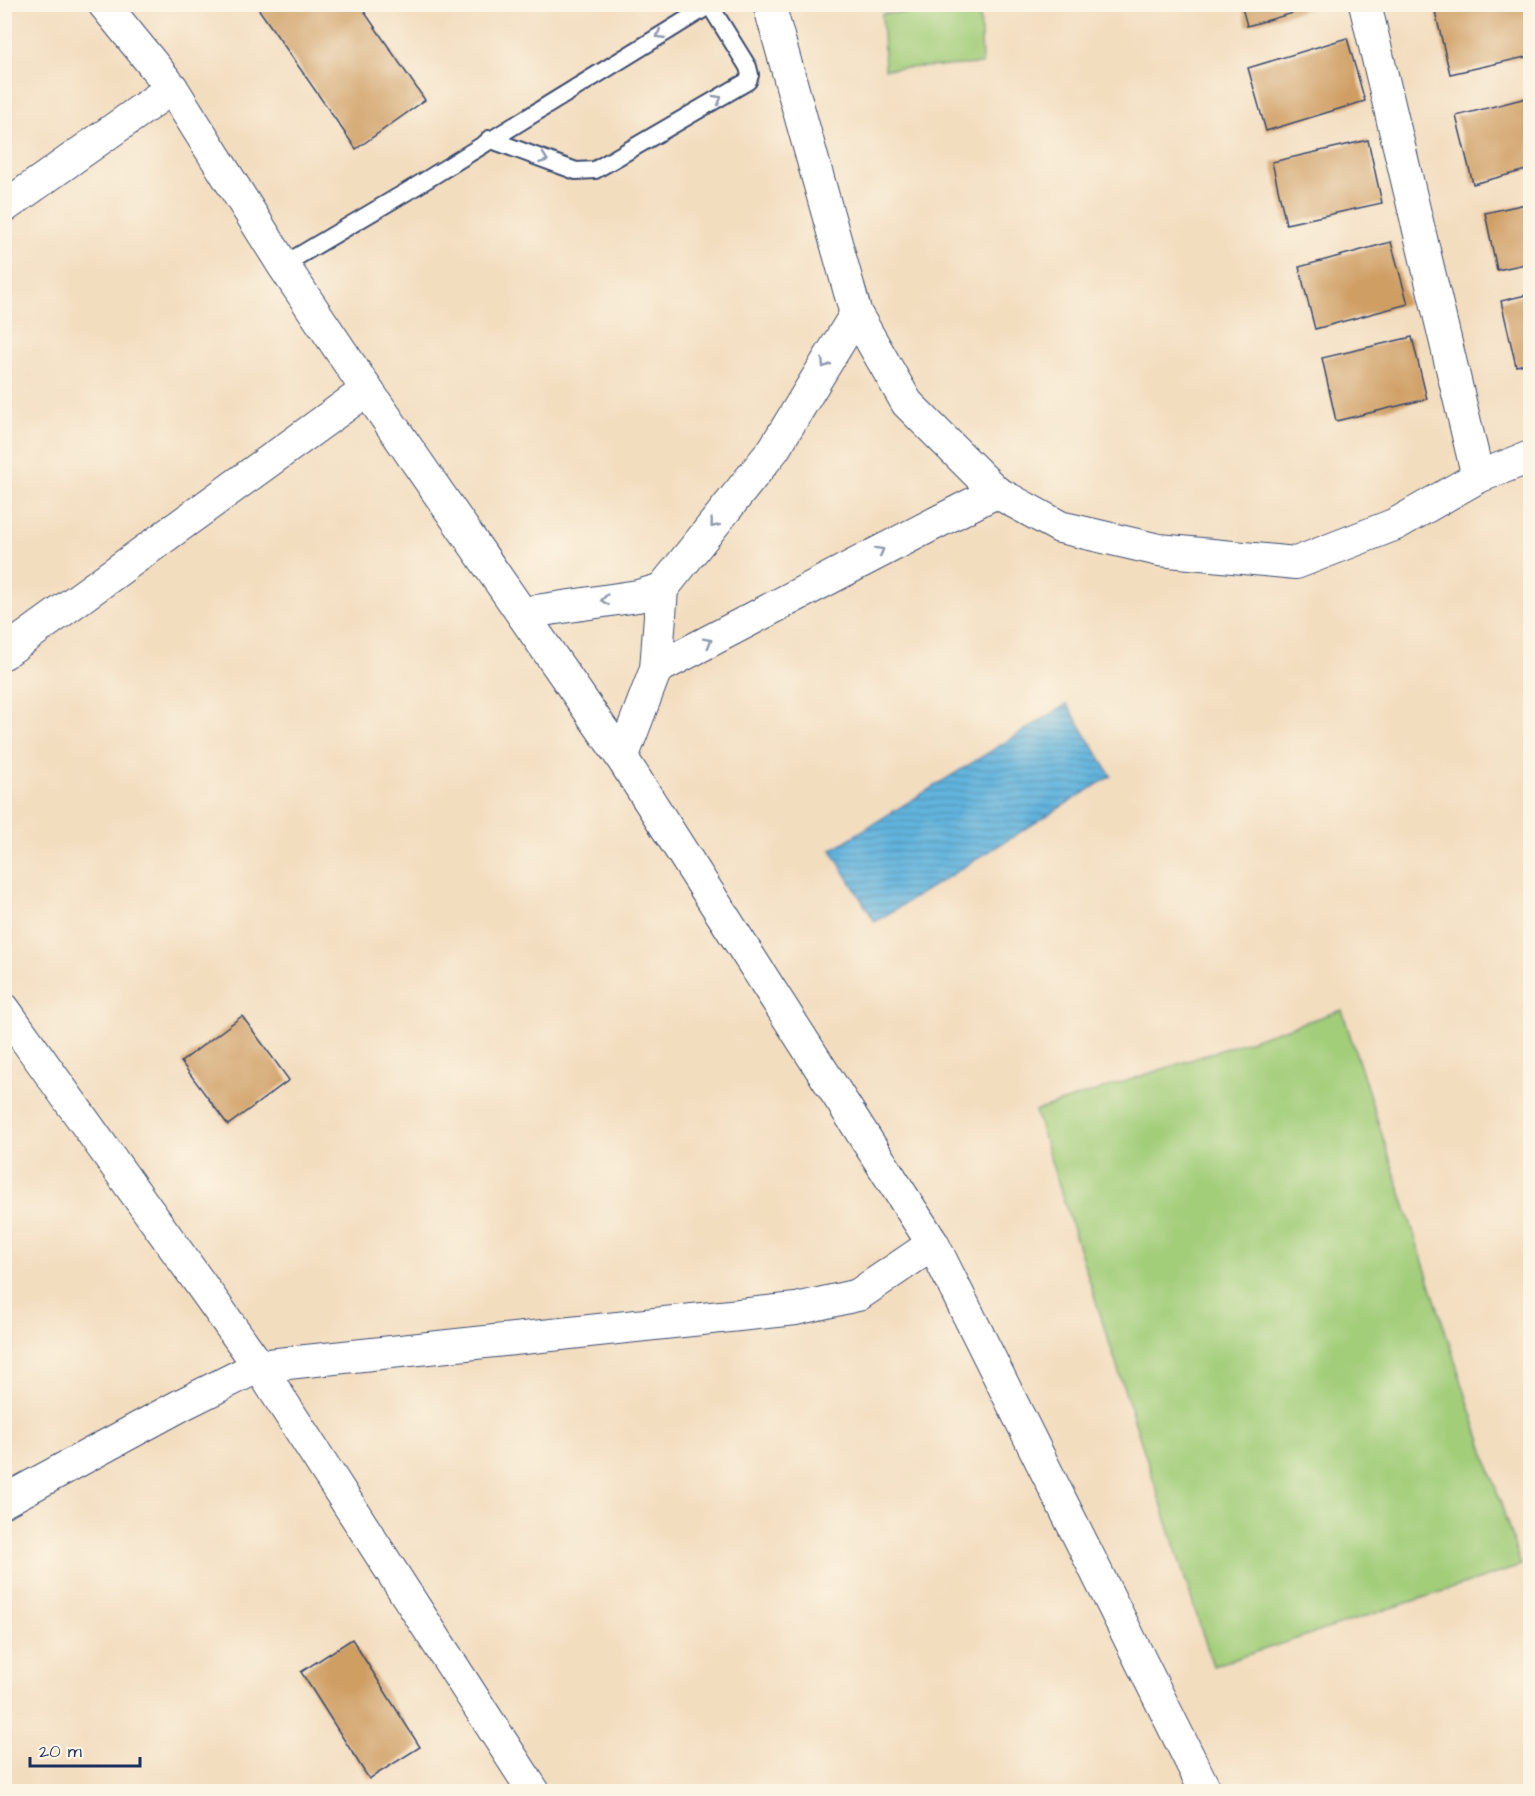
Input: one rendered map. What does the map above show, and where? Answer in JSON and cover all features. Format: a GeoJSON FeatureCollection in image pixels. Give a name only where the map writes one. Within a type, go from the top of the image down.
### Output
{"type":"FeatureCollection","features":[{"type":"Feature","properties":{"kind":"street"},"geometry":{"type":"LineString","coordinates":[[104,4],[172,88],[283,266],[622,758],[933,1244],[1206,1791]]}},
{"type":"Feature","properties":{"kind":"street"},"geometry":{"type":"LineString","coordinates":[[770,4],[856,314],[907,403],[996,492],[1060,528],[1159,550],[1296,563],[1396,524],[1478,477],[1530,457]]}},
{"type":"Feature","properties":{"kind":"street"},"geometry":{"type":"LineString","coordinates":[[1365,4],[1478,477]]}},
{"type":"Feature","properties":{"kind":"street"},"geometry":{"type":"LineString","coordinates":[[4,207],[172,88]]}},
{"type":"Feature","properties":{"kind":"street"},"geometry":{"type":"LineString","coordinates":[[622,758],[656,669],[662,589],[774,449],[856,314]]}},
{"type":"Feature","properties":{"kind":"street"},"geometry":{"type":"LineString","coordinates":[[4,653],[367,390]]}},
{"type":"Feature","properties":{"kind":"street"},"geometry":{"type":"LineString","coordinates":[[656,669],[996,492]]}},
{"type":"Feature","properties":{"kind":"street"},"geometry":{"type":"LineString","coordinates":[[522,613],[638,596],[662,589]]}},
{"type":"Feature","properties":{"kind":"street"},"geometry":{"type":"LineString","coordinates":[[4,1009],[260,1366],[534,1791]]}},
{"type":"Feature","properties":{"kind":"street"},"geometry":{"type":"LineString","coordinates":[[4,1501],[183,1404],[260,1366],[796,1309],[858,1295],[933,1244]]}},
{"type":"Feature","properties":{"kind":"lane"},"geometry":{"type":"LineString","coordinates":[[283,266],[418,185],[489,139],[709,5],[748,67],[750,75],[748,81],[595,170],[576,171],[489,139]]}},
{"type":"Feature","properties":{"kind":"green space"},"geometry":{"type":"Polygon","coordinates":[[[980,9],[982,64],[885,69],[882,14],[980,9]]]}},
{"type":"Feature","properties":{"kind":"green space"},"geometry":{"type":"Polygon","coordinates":[[[1342,1010],[1521,1566],[1213,1666],[1035,1111],[1342,1010]]]}},
{"type":"Feature","properties":{"kind":"water"},"geometry":{"type":"Polygon","coordinates":[[[1067,704],[1111,776],[875,922],[831,850],[1067,704]]]}},
{"type":"Feature","properties":{"kind":"building"},"geometry":{"type":"Polygon","coordinates":[[[255,4],[359,4],[425,100],[356,149],[255,4]]]}},
{"type":"Feature","properties":{"kind":"building"},"geometry":{"type":"Polygon","coordinates":[[[1241,4],[1322,4],[1322,5],[1247,26],[1241,4]]]}},
{"type":"Feature","properties":{"kind":"building"},"geometry":{"type":"Polygon","coordinates":[[[1447,4],[1530,4],[1530,56],[1450,74],[1434,7],[1447,4]]]}},
{"type":"Feature","properties":{"kind":"building"},"geometry":{"type":"Polygon","coordinates":[[[1347,38],[1365,101],[1266,131],[1248,68],[1347,38]]]}},
{"type":"Feature","properties":{"kind":"building"},"geometry":{"type":"Polygon","coordinates":[[[1530,97],[1530,169],[1473,184],[1456,116],[1530,97]]]}},
{"type":"Feature","properties":{"kind":"building"},"geometry":{"type":"Polygon","coordinates":[[[1368,140],[1382,203],[1286,224],[1272,162],[1368,140]]]}},
{"type":"Feature","properties":{"kind":"building"},"geometry":{"type":"Polygon","coordinates":[[[1530,203],[1530,263],[1497,270],[1485,213],[1530,203]]]}},
{"type":"Feature","properties":{"kind":"building"},"geometry":{"type":"Polygon","coordinates":[[[1391,242],[1408,304],[1315,329],[1299,267],[1391,242]]]}},
{"type":"Feature","properties":{"kind":"building"},"geometry":{"type":"Polygon","coordinates":[[[1530,294],[1530,363],[1516,366],[1501,301],[1530,294]]]}},
{"type":"Feature","properties":{"kind":"building"},"geometry":{"type":"Polygon","coordinates":[[[1412,337],[1427,399],[1336,421],[1322,358],[1412,337]]]}},
{"type":"Feature","properties":{"kind":"building"},"geometry":{"type":"Polygon","coordinates":[[[242,1016],[289,1080],[228,1125],[181,1062],[242,1016]]]}},
{"type":"Feature","properties":{"kind":"building"},"geometry":{"type":"Polygon","coordinates":[[[352,1639],[420,1747],[369,1779],[301,1672],[352,1639]]]}}]}
